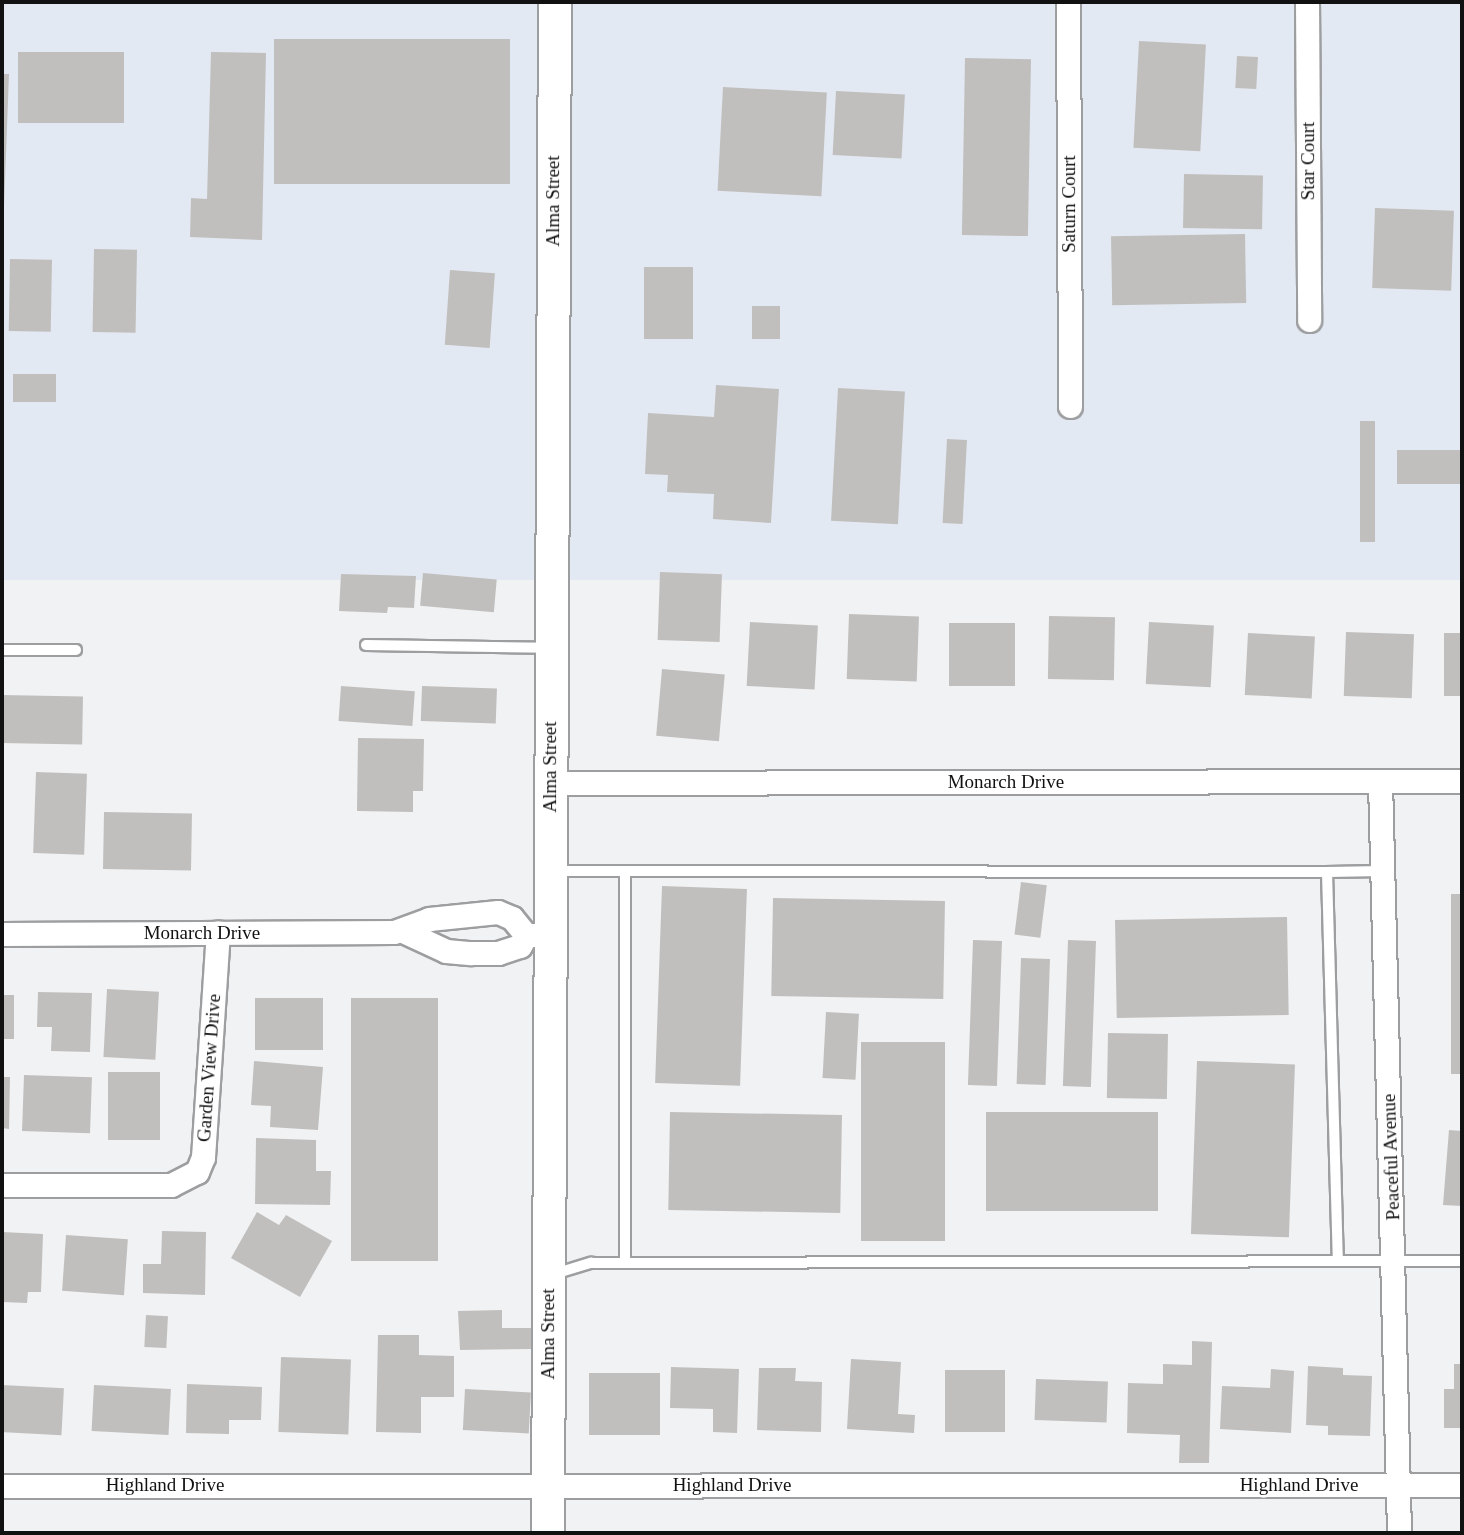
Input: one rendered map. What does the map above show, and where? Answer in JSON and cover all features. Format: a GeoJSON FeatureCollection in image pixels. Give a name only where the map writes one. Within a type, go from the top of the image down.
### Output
{"type":"FeatureCollection","features":[{"type":"Feature","properties":{"kind":"street","name":"Alma Street"},"geometry":{"type":"LineString","coordinates":[[548,1533],[548,1276],[538,935],[549,871],[555,2]]}},
{"type":"Feature","properties":{"kind":"street","name":"Saturn Court"},"geometry":{"type":"LineString","coordinates":[[1068,2],[1070,406]]}},
{"type":"Feature","properties":{"kind":"street","name":"Star Court"},"geometry":{"type":"LineString","coordinates":[[1307,2],[1309,320]]}},
{"type":"Feature","properties":{"kind":"street","name":"Peaceful Avenue"},"geometry":{"type":"LineString","coordinates":[[1380,781],[1399,1533]]}},
{"type":"Feature","properties":{"kind":"street","name":"Monarch Drive"},"geometry":{"type":"LineString","coordinates":[[550,783],[1462,781]]}},
{"type":"Feature","properties":{"kind":"street","name":"Monarch Drive"},"geometry":{"type":"LineString","coordinates":[[2,934],[403,931],[429,919],[498,912],[538,935],[520,946],[498,953],[471,953],[446,951],[403,931]]}},
{"type":"Feature","properties":{"kind":"street","name":"Garden View Drive"},"geometry":{"type":"LineString","coordinates":[[2,1185],[171,1185],[197,1172],[203,1157],[218,933]]}},
{"type":"Feature","properties":{"kind":"street","name":"Highland Drive"},"geometry":{"type":"LineString","coordinates":[[2,1486],[1462,1485]]}},
{"type":"Feature","properties":{"kind":"lane"},"geometry":{"type":"LineString","coordinates":[[366,645],[551,648]]}},
{"type":"Feature","properties":{"kind":"lane"},"geometry":{"type":"LineString","coordinates":[[2,650],[76,650]]}},
{"type":"Feature","properties":{"kind":"lane"},"geometry":{"type":"LineString","coordinates":[[549,871],[1382,871]]}},
{"type":"Feature","properties":{"kind":"lane"},"geometry":{"type":"LineString","coordinates":[[625,871],[625,1262]]}},
{"type":"Feature","properties":{"kind":"lane"},"geometry":{"type":"LineString","coordinates":[[1327,872],[1338,1259]]}},
{"type":"Feature","properties":{"kind":"lane"},"geometry":{"type":"LineString","coordinates":[[548,1276],[591,1262],[1338,1259],[1462,1261]]}},
{"type":"Feature","properties":{"kind":"shaded area"},"geometry":{"type":"Polygon","coordinates":[[[2,2],[1462,2],[1462,580],[2,580],[2,2]]]}},
{"type":"Feature","properties":{"kind":"building"},"geometry":{"type":"Polygon","coordinates":[[[274,39],[510,39],[510,184],[274,184],[274,39]]]}},
{"type":"Feature","properties":{"kind":"building"},"geometry":{"type":"Polygon","coordinates":[[[1139,41],[1206,45],[1200,151],[1133,148],[1139,41]]]}},
{"type":"Feature","properties":{"kind":"building"},"geometry":{"type":"Polygon","coordinates":[[[18,52],[124,52],[124,123],[18,123],[18,52]]]}},
{"type":"Feature","properties":{"kind":"building"},"geometry":{"type":"Polygon","coordinates":[[[211,52],[266,53],[262,240],[190,237],[191,198],[207,199],[211,52]]]}},
{"type":"Feature","properties":{"kind":"building"},"geometry":{"type":"Polygon","coordinates":[[[1237,56],[1258,57],[1256,89],[1235,88],[1237,56]]]}},
{"type":"Feature","properties":{"kind":"building"},"geometry":{"type":"Polygon","coordinates":[[[965,58],[1031,59],[1028,236],[962,235],[965,58]]]}},
{"type":"Feature","properties":{"kind":"building"},"geometry":{"type":"Polygon","coordinates":[[[2,74],[9,74],[4,207],[2,207],[2,74]]]}},
{"type":"Feature","properties":{"kind":"building"},"geometry":{"type":"Polygon","coordinates":[[[723,87],[827,92],[821,196],[718,191],[723,87]]]}},
{"type":"Feature","properties":{"kind":"building"},"geometry":{"type":"Polygon","coordinates":[[[836,91],[905,95],[902,159],[833,155],[836,91]]]}},
{"type":"Feature","properties":{"kind":"building"},"geometry":{"type":"Polygon","coordinates":[[[1184,174],[1263,175],[1262,229],[1183,228],[1184,174]]]}},
{"type":"Feature","properties":{"kind":"building"},"geometry":{"type":"Polygon","coordinates":[[[1375,208],[1454,211],[1451,291],[1372,288],[1375,208]]]}},
{"type":"Feature","properties":{"kind":"building"},"geometry":{"type":"Polygon","coordinates":[[[1245,234],[1246,303],[1112,305],[1111,236],[1245,234]]]}},
{"type":"Feature","properties":{"kind":"building"},"geometry":{"type":"Polygon","coordinates":[[[94,249],[137,250],[136,333],[93,332],[94,249]]]}},
{"type":"Feature","properties":{"kind":"building"},"geometry":{"type":"Polygon","coordinates":[[[10,259],[52,260],[51,332],[9,331],[10,259]]]}},
{"type":"Feature","properties":{"kind":"building"},"geometry":{"type":"Polygon","coordinates":[[[644,267],[693,267],[693,339],[644,339],[644,267]]]}},
{"type":"Feature","properties":{"kind":"building"},"geometry":{"type":"Polygon","coordinates":[[[450,270],[495,273],[490,348],[445,345],[450,270]]]}},
{"type":"Feature","properties":{"kind":"building"},"geometry":{"type":"Polygon","coordinates":[[[752,306],[780,306],[780,339],[752,339],[752,306]]]}},
{"type":"Feature","properties":{"kind":"building"},"geometry":{"type":"Polygon","coordinates":[[[13,374],[56,374],[56,402],[13,402],[13,374]]]}},
{"type":"Feature","properties":{"kind":"building"},"geometry":{"type":"Polygon","coordinates":[[[716,385],[779,389],[771,523],[713,519],[714,494],[667,492],[668,475],[645,474],[648,413],[714,417],[716,385]]]}},
{"type":"Feature","properties":{"kind":"building"},"geometry":{"type":"Polygon","coordinates":[[[838,388],[905,392],[898,524],[831,521],[838,388]]]}},
{"type":"Feature","properties":{"kind":"building"},"geometry":{"type":"Polygon","coordinates":[[[1360,421],[1375,421],[1375,542],[1360,542],[1360,421]]]}},
{"type":"Feature","properties":{"kind":"building"},"geometry":{"type":"Polygon","coordinates":[[[947,439],[967,440],[963,524],[943,523],[947,439]]]}},
{"type":"Feature","properties":{"kind":"building"},"geometry":{"type":"Polygon","coordinates":[[[1397,450],[1462,450],[1462,484],[1397,484],[1397,450]]]}},
{"type":"Feature","properties":{"kind":"building"},"geometry":{"type":"Polygon","coordinates":[[[660,572],[722,574],[720,642],[658,640],[660,572]]]}},
{"type":"Feature","properties":{"kind":"building"},"geometry":{"type":"Polygon","coordinates":[[[423,573],[497,579],[494,612],[420,606],[423,573]]]}},
{"type":"Feature","properties":{"kind":"building"},"geometry":{"type":"Polygon","coordinates":[[[341,574],[416,576],[414,608],[388,607],[387,613],[339,611],[341,574]]]}},
{"type":"Feature","properties":{"kind":"building"},"geometry":{"type":"Polygon","coordinates":[[[849,614],[919,616],[917,681],[847,679],[849,614]]]}},
{"type":"Feature","properties":{"kind":"building"},"geometry":{"type":"Polygon","coordinates":[[[1049,616],[1115,617],[1114,680],[1048,679],[1049,616]]]}},
{"type":"Feature","properties":{"kind":"building"},"geometry":{"type":"Polygon","coordinates":[[[750,622],[818,626],[815,689],[747,686],[750,622]]]}},
{"type":"Feature","properties":{"kind":"building"},"geometry":{"type":"Polygon","coordinates":[[[1149,622],[1214,625],[1211,687],[1146,684],[1149,622]]]}},
{"type":"Feature","properties":{"kind":"building"},"geometry":{"type":"Polygon","coordinates":[[[949,623],[1015,623],[1015,686],[949,686],[949,623]]]}},
{"type":"Feature","properties":{"kind":"building"},"geometry":{"type":"Polygon","coordinates":[[[1346,632],[1414,634],[1412,698],[1344,696],[1346,632]]]}},
{"type":"Feature","properties":{"kind":"building"},"geometry":{"type":"Polygon","coordinates":[[[1248,633],[1315,637],[1312,698],[1245,695],[1248,633]]]}},
{"type":"Feature","properties":{"kind":"building"},"geometry":{"type":"Polygon","coordinates":[[[1444,633],[1462,633],[1462,696],[1444,696],[1444,633]]]}},
{"type":"Feature","properties":{"kind":"building"},"geometry":{"type":"Polygon","coordinates":[[[662,669],[725,674],[719,741],[656,736],[662,669]]]}},
{"type":"Feature","properties":{"kind":"building"},"geometry":{"type":"Polygon","coordinates":[[[341,686],[415,691],[412,726],[339,721],[341,686]]]}},
{"type":"Feature","properties":{"kind":"building"},"geometry":{"type":"Polygon","coordinates":[[[422,686],[497,689],[496,724],[421,721],[422,686]]]}},
{"type":"Feature","properties":{"kind":"building"},"geometry":{"type":"Polygon","coordinates":[[[2,695],[83,696],[82,744],[2,743],[2,695]]]}},
{"type":"Feature","properties":{"kind":"building"},"geometry":{"type":"Polygon","coordinates":[[[358,738],[424,739],[423,791],[413,791],[413,812],[357,811],[358,738]]]}},
{"type":"Feature","properties":{"kind":"building"},"geometry":{"type":"Polygon","coordinates":[[[36,772],[87,774],[84,855],[33,853],[36,772]]]}},
{"type":"Feature","properties":{"kind":"building"},"geometry":{"type":"Polygon","coordinates":[[[104,812],[192,814],[191,871],[103,869],[104,812]]]}},
{"type":"Feature","properties":{"kind":"building"},"geometry":{"type":"Polygon","coordinates":[[[1021,882],[1047,885],[1040,938],[1015,935],[1021,882]]]}},
{"type":"Feature","properties":{"kind":"building"},"geometry":{"type":"Polygon","coordinates":[[[662,886],[747,889],[740,1086],[655,1083],[662,886]]]}},
{"type":"Feature","properties":{"kind":"building"},"geometry":{"type":"Polygon","coordinates":[[[1451,894],[1462,894],[1462,1074],[1451,1074],[1451,894]]]}},
{"type":"Feature","properties":{"kind":"building"},"geometry":{"type":"Polygon","coordinates":[[[773,898],[945,901],[943,999],[771,996],[773,898]]]}},
{"type":"Feature","properties":{"kind":"building"},"geometry":{"type":"Polygon","coordinates":[[[1287,917],[1289,1015],[1117,1018],[1115,920],[1287,917]]]}},
{"type":"Feature","properties":{"kind":"building"},"geometry":{"type":"Polygon","coordinates":[[[973,940],[1002,941],[997,1086],[968,1085],[973,940]]]}},
{"type":"Feature","properties":{"kind":"building"},"geometry":{"type":"Polygon","coordinates":[[[1068,940],[1096,941],[1091,1087],[1063,1086],[1068,940]]]}},
{"type":"Feature","properties":{"kind":"building"},"geometry":{"type":"Polygon","coordinates":[[[1021,958],[1050,959],[1046,1085],[1017,1084],[1021,958]]]}},
{"type":"Feature","properties":{"kind":"building"},"geometry":{"type":"Polygon","coordinates":[[[107,989],[159,992],[155,1060],[103,1057],[107,989]]]}},
{"type":"Feature","properties":{"kind":"building"},"geometry":{"type":"Polygon","coordinates":[[[38,992],[92,993],[90,1052],[51,1051],[52,1027],[37,1027],[38,992]]]}},
{"type":"Feature","properties":{"kind":"building"},"geometry":{"type":"Polygon","coordinates":[[[2,995],[14,995],[14,1039],[2,1039],[2,995]]]}},
{"type":"Feature","properties":{"kind":"building"},"geometry":{"type":"Polygon","coordinates":[[[255,998],[323,998],[323,1050],[255,1050],[255,998]]]}},
{"type":"Feature","properties":{"kind":"building"},"geometry":{"type":"Polygon","coordinates":[[[351,998],[438,998],[438,1261],[351,1261],[351,998]]]}},
{"type":"Feature","properties":{"kind":"building"},"geometry":{"type":"Polygon","coordinates":[[[826,1012],[859,1014],[856,1080],[823,1078],[826,1012]]]}},
{"type":"Feature","properties":{"kind":"building"},"geometry":{"type":"Polygon","coordinates":[[[1108,1033],[1168,1034],[1167,1099],[1107,1098],[1108,1033]]]}},
{"type":"Feature","properties":{"kind":"building"},"geometry":{"type":"Polygon","coordinates":[[[861,1042],[945,1042],[945,1241],[861,1241],[861,1042]]]}},
{"type":"Feature","properties":{"kind":"building"},"geometry":{"type":"Polygon","coordinates":[[[254,1061],[323,1067],[318,1130],[270,1127],[271,1106],[251,1105],[254,1061]]]}},
{"type":"Feature","properties":{"kind":"building"},"geometry":{"type":"Polygon","coordinates":[[[1197,1061],[1295,1064],[1289,1237],[1191,1234],[1197,1061]]]}},
{"type":"Feature","properties":{"kind":"building"},"geometry":{"type":"Polygon","coordinates":[[[108,1072],[160,1072],[160,1140],[108,1140],[108,1072]]]}},
{"type":"Feature","properties":{"kind":"building"},"geometry":{"type":"Polygon","coordinates":[[[24,1075],[92,1077],[90,1133],[22,1131],[24,1075]]]}},
{"type":"Feature","properties":{"kind":"building"},"geometry":{"type":"Polygon","coordinates":[[[2,1077],[10,1077],[9,1129],[2,1128],[2,1077]]]}},
{"type":"Feature","properties":{"kind":"building"},"geometry":{"type":"Polygon","coordinates":[[[670,1112],[842,1115],[840,1213],[668,1210],[670,1112]]]}},
{"type":"Feature","properties":{"kind":"building"},"geometry":{"type":"Polygon","coordinates":[[[986,1112],[1158,1112],[1158,1211],[986,1211],[986,1112]]]}},
{"type":"Feature","properties":{"kind":"building"},"geometry":{"type":"Polygon","coordinates":[[[1449,1130],[1462,1131],[1462,1206],[1443,1205],[1449,1130]]]}},
{"type":"Feature","properties":{"kind":"building"},"geometry":{"type":"Polygon","coordinates":[[[256,1138],[316,1140],[316,1171],[331,1171],[330,1205],[255,1204],[256,1138]]]}},
{"type":"Feature","properties":{"kind":"building"},"geometry":{"type":"Polygon","coordinates":[[[257,1212],[279,1225],[286,1215],[332,1241],[300,1297],[231,1258],[257,1212]]]}},
{"type":"Feature","properties":{"kind":"building"},"geometry":{"type":"Polygon","coordinates":[[[162,1231],[206,1232],[205,1295],[143,1293],[143,1264],[161,1264],[162,1231]]]}},
{"type":"Feature","properties":{"kind":"building"},"geometry":{"type":"Polygon","coordinates":[[[2,1232],[43,1234],[41,1292],[28,1292],[27,1303],[2,1302],[2,1232]]]}},
{"type":"Feature","properties":{"kind":"building"},"geometry":{"type":"Polygon","coordinates":[[[66,1235],[128,1239],[124,1295],[62,1291],[66,1235]]]}},
{"type":"Feature","properties":{"kind":"building"},"geometry":{"type":"Polygon","coordinates":[[[502,1310],[502,1328],[531,1328],[532,1349],[460,1350],[458,1311],[502,1310]]]}},
{"type":"Feature","properties":{"kind":"building"},"geometry":{"type":"Polygon","coordinates":[[[146,1315],[168,1316],[166,1348],[144,1347],[146,1315]]]}},
{"type":"Feature","properties":{"kind":"building"},"geometry":{"type":"Polygon","coordinates":[[[378,1335],[419,1335],[419,1355],[454,1356],[454,1397],[421,1397],[421,1433],[376,1432],[378,1335]]]}},
{"type":"Feature","properties":{"kind":"building"},"geometry":{"type":"Polygon","coordinates":[[[1192,1341],[1212,1342],[1209,1463],[1179,1463],[1180,1435],[1127,1433],[1128,1383],[1163,1384],[1163,1364],[1192,1365],[1192,1341]]]}},
{"type":"Feature","properties":{"kind":"building"},"geometry":{"type":"Polygon","coordinates":[[[281,1357],[351,1359],[348,1434],[278,1432],[281,1357]]]}},
{"type":"Feature","properties":{"kind":"building"},"geometry":{"type":"Polygon","coordinates":[[[851,1359],[901,1362],[898,1414],[915,1415],[914,1433],[847,1429],[851,1359]]]}},
{"type":"Feature","properties":{"kind":"building"},"geometry":{"type":"Polygon","coordinates":[[[1454,1364],[1462,1364],[1462,1428],[1444,1428],[1444,1389],[1454,1389],[1454,1364]]]}},
{"type":"Feature","properties":{"kind":"building"},"geometry":{"type":"Polygon","coordinates":[[[1308,1366],[1343,1368],[1343,1375],[1372,1376],[1370,1436],[1328,1435],[1328,1426],[1306,1425],[1308,1366]]]}},
{"type":"Feature","properties":{"kind":"building"},"geometry":{"type":"Polygon","coordinates":[[[671,1367],[739,1369],[737,1433],[713,1432],[713,1409],[670,1408],[671,1367]]]}},
{"type":"Feature","properties":{"kind":"building"},"geometry":{"type":"Polygon","coordinates":[[[759,1368],[796,1368],[795,1381],[822,1382],[821,1432],[757,1430],[759,1368]]]}},
{"type":"Feature","properties":{"kind":"building"},"geometry":{"type":"Polygon","coordinates":[[[1271,1369],[1294,1371],[1291,1433],[1220,1429],[1222,1386],[1270,1388],[1271,1369]]]}},
{"type":"Feature","properties":{"kind":"building"},"geometry":{"type":"Polygon","coordinates":[[[945,1370],[1005,1370],[1005,1432],[945,1432],[945,1370]]]}},
{"type":"Feature","properties":{"kind":"building"},"geometry":{"type":"Polygon","coordinates":[[[589,1373],[660,1373],[660,1435],[589,1435],[589,1373]]]}},
{"type":"Feature","properties":{"kind":"building"},"geometry":{"type":"Polygon","coordinates":[[[1036,1379],[1108,1382],[1107,1422],[1035,1420],[1036,1379]]]}},
{"type":"Feature","properties":{"kind":"building"},"geometry":{"type":"Polygon","coordinates":[[[187,1384],[262,1387],[261,1420],[229,1420],[229,1434],[186,1433],[187,1384]]]}},
{"type":"Feature","properties":{"kind":"building"},"geometry":{"type":"Polygon","coordinates":[[[2,1385],[64,1388],[61,1435],[2,1432],[2,1385]]]}},
{"type":"Feature","properties":{"kind":"building"},"geometry":{"type":"Polygon","coordinates":[[[94,1385],[171,1389],[168,1435],[92,1431],[94,1385]]]}},
{"type":"Feature","properties":{"kind":"building"},"geometry":{"type":"Polygon","coordinates":[[[465,1389],[531,1392],[529,1433],[463,1430],[465,1389]]]}}]}
